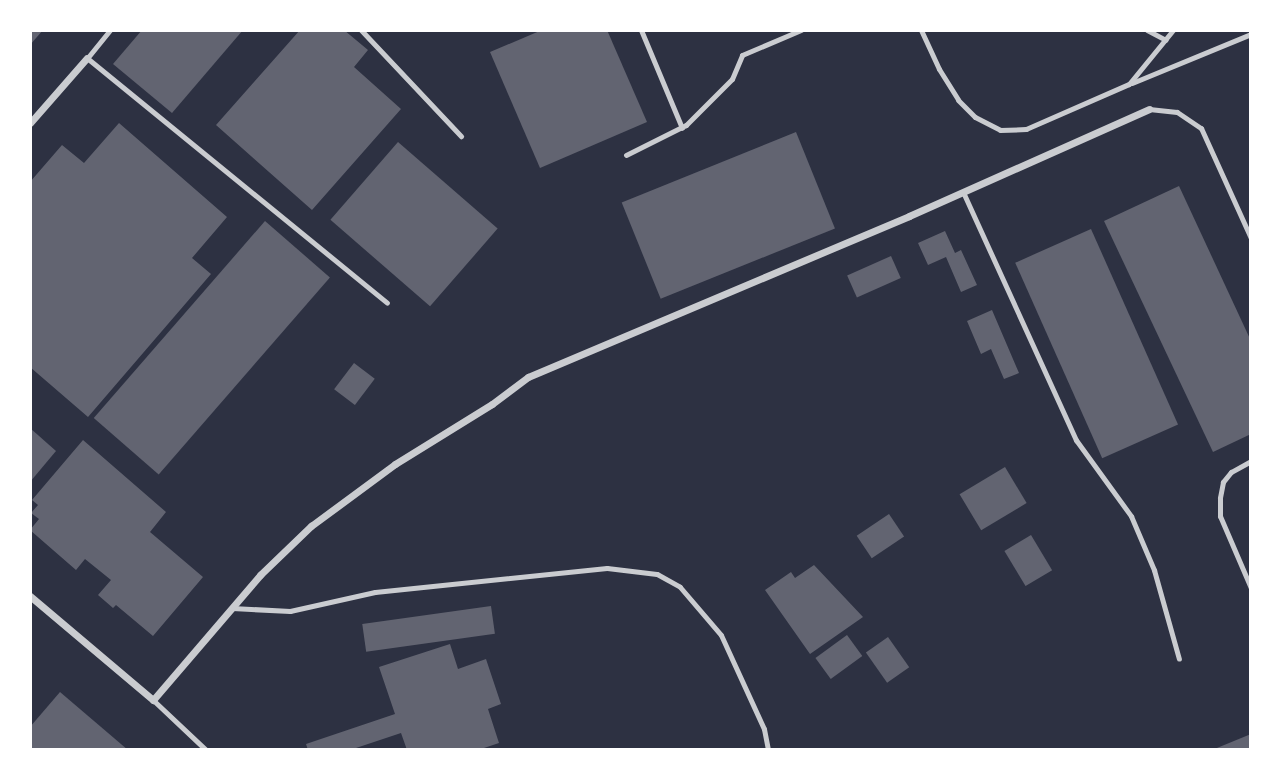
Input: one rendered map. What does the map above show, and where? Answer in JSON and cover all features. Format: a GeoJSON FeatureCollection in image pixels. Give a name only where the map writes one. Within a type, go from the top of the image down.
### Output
{"type":"FeatureCollection","features":[{"type":"Feature","properties":{"kind":"street"},"geometry":{"type":"LineString","coordinates":[[30,123],[88,58]]}},
{"type":"Feature","properties":{"kind":"street"},"geometry":{"type":"LineString","coordinates":[[30,596],[153,699],[260,575],[310,526],[395,464],[492,404],[528,377],[963,192],[1149,109]]}},
{"type":"Feature","properties":{"kind":"lane"},"geometry":{"type":"LineString","coordinates":[[110,30],[88,58],[387,303]]}},
{"type":"Feature","properties":{"kind":"lane"},"geometry":{"type":"LineString","coordinates":[[361,30],[461,136]]}},
{"type":"Feature","properties":{"kind":"lane"},"geometry":{"type":"LineString","coordinates":[[642,30],[682,128]]}},
{"type":"Feature","properties":{"kind":"lane"},"geometry":{"type":"LineString","coordinates":[[625,155],[682,128],[732,79],[742,55],[801,30]]}},
{"type":"Feature","properties":{"kind":"lane"},"geometry":{"type":"LineString","coordinates":[[921,30],[939,69],[958,100],[975,117],[1000,130],[1026,129],[1251,34]]}},
{"type":"Feature","properties":{"kind":"lane"},"geometry":{"type":"LineString","coordinates":[[1147,30],[1166,40]]}},
{"type":"Feature","properties":{"kind":"lane"},"geometry":{"type":"LineString","coordinates":[[1129,85],[1173,30]]}},
{"type":"Feature","properties":{"kind":"lane"},"geometry":{"type":"LineString","coordinates":[[1149,109],[1177,112],[1201,128],[1251,238]]}},
{"type":"Feature","properties":{"kind":"lane"},"geometry":{"type":"LineString","coordinates":[[963,192],[1076,440],[1131,516],[1154,570],[1179,659]]}},
{"type":"Feature","properties":{"kind":"lane"},"geometry":{"type":"LineString","coordinates":[[1251,461],[1231,472],[1223,482],[1220,516],[1251,588]]}},
{"type":"Feature","properties":{"kind":"lane"},"geometry":{"type":"LineString","coordinates":[[232,608],[290,611],[375,592],[607,568],[657,574],[680,587],[720,635],[764,729],[768,750]]}},
{"type":"Feature","properties":{"kind":"lane"},"geometry":{"type":"LineString","coordinates":[[153,699],[205,750]]}},
{"type":"Feature","properties":{"kind":"building"},"geometry":{"type":"Polygon","coordinates":[[[30,30],[43,30],[30,45],[30,30]]]}},
{"type":"Feature","properties":{"kind":"building"},"geometry":{"type":"Polygon","coordinates":[[[142,30],[243,30],[172,113],[113,64],[142,30]]]}},
{"type":"Feature","properties":{"kind":"building"},"geometry":{"type":"Polygon","coordinates":[[[300,30],[344,30],[368,50],[354,67],[401,109],[312,210],[216,125],[300,30]]]}},
{"type":"Feature","properties":{"kind":"building"},"geometry":{"type":"Polygon","coordinates":[[[542,30],[607,30],[647,122],[540,168],[490,52],[542,30]]]}},
{"type":"Feature","properties":{"kind":"building"},"geometry":{"type":"Polygon","coordinates":[[[119,123],[227,217],[192,258],[211,274],[88,417],[30,367],[30,182],[62,145],[84,163],[119,123]]]}},
{"type":"Feature","properties":{"kind":"building"},"geometry":{"type":"Polygon","coordinates":[[[796,132],[835,228],[661,299],[622,202],[796,132]]]}},
{"type":"Feature","properties":{"kind":"building"},"geometry":{"type":"Polygon","coordinates":[[[398,142],[498,229],[430,306],[330,220],[398,142]]]}},
{"type":"Feature","properties":{"kind":"building"},"geometry":{"type":"Polygon","coordinates":[[[1179,186],[1251,341],[1251,434],[1213,452],[1104,221],[1179,186]]]}},
{"type":"Feature","properties":{"kind":"building"},"geometry":{"type":"Polygon","coordinates":[[[265,221],[330,277],[159,474],[94,418],[265,221]]]}},
{"type":"Feature","properties":{"kind":"building"},"geometry":{"type":"Polygon","coordinates":[[[1091,229],[1178,424],[1102,458],[1015,263],[1091,229]]]}},
{"type":"Feature","properties":{"kind":"building"},"geometry":{"type":"Polygon","coordinates":[[[945,231],[955,253],[961,250],[977,285],[961,292],[946,257],[928,265],[918,243],[945,231]]]}},
{"type":"Feature","properties":{"kind":"building"},"geometry":{"type":"Polygon","coordinates":[[[891,256],[901,278],[857,297],[847,276],[891,256]]]}},
{"type":"Feature","properties":{"kind":"building"},"geometry":{"type":"Polygon","coordinates":[[[992,310],[1019,373],[1004,379],[991,349],[981,354],[967,321],[992,310]]]}},
{"type":"Feature","properties":{"kind":"building"},"geometry":{"type":"Polygon","coordinates":[[[354,363],[375,379],[355,405],[334,389],[354,363]]]}},
{"type":"Feature","properties":{"kind":"building"},"geometry":{"type":"Polygon","coordinates":[[[30,428],[56,451],[30,482],[30,428]]]}},
{"type":"Feature","properties":{"kind":"building"},"geometry":{"type":"Polygon","coordinates":[[[83,440],[166,512],[150,532],[203,577],[153,636],[116,605],[113,608],[98,595],[111,580],[85,559],[76,570],[30,530],[39,519],[31,513],[38,505],[32,500],[83,440]]]}},
{"type":"Feature","properties":{"kind":"building"},"geometry":{"type":"Polygon","coordinates":[[[1005,467],[1027,503],[981,530],[960,494],[1005,467]]]}},
{"type":"Feature","properties":{"kind":"building"},"geometry":{"type":"Polygon","coordinates":[[[889,514],[904,536],[872,558],[857,536],[889,514]]]}},
{"type":"Feature","properties":{"kind":"building"},"geometry":{"type":"Polygon","coordinates":[[[1031,535],[1052,570],[1026,586],[1004,551],[1031,535]]]}},
{"type":"Feature","properties":{"kind":"building"},"geometry":{"type":"Polygon","coordinates":[[[814,565],[863,617],[810,654],[765,590],[791,572],[795,578],[814,565]]]}},
{"type":"Feature","properties":{"kind":"building"},"geometry":{"type":"Polygon","coordinates":[[[491,606],[495,634],[366,652],[362,624],[491,606]]]}},
{"type":"Feature","properties":{"kind":"building"},"geometry":{"type":"Polygon","coordinates":[[[847,635],[862,656],[831,679],[815,658],[847,635]]]}},
{"type":"Feature","properties":{"kind":"building"},"geometry":{"type":"Polygon","coordinates":[[[888,637],[909,667],[887,683],[866,652],[888,637]]]}},
{"type":"Feature","properties":{"kind":"building"},"geometry":{"type":"Polygon","coordinates":[[[450,644],[458,669],[486,659],[501,704],[488,709],[499,743],[478,750],[407,750],[401,733],[350,750],[308,750],[306,744],[395,714],[379,667],[450,644]]]}},
{"type":"Feature","properties":{"kind":"building"},"geometry":{"type":"Polygon","coordinates":[[[60,692],[128,750],[30,750],[30,727],[60,692]]]}},
{"type":"Feature","properties":{"kind":"building"},"geometry":{"type":"Polygon","coordinates":[[[1251,734],[1251,750],[1212,750],[1251,734]]]}}]}
